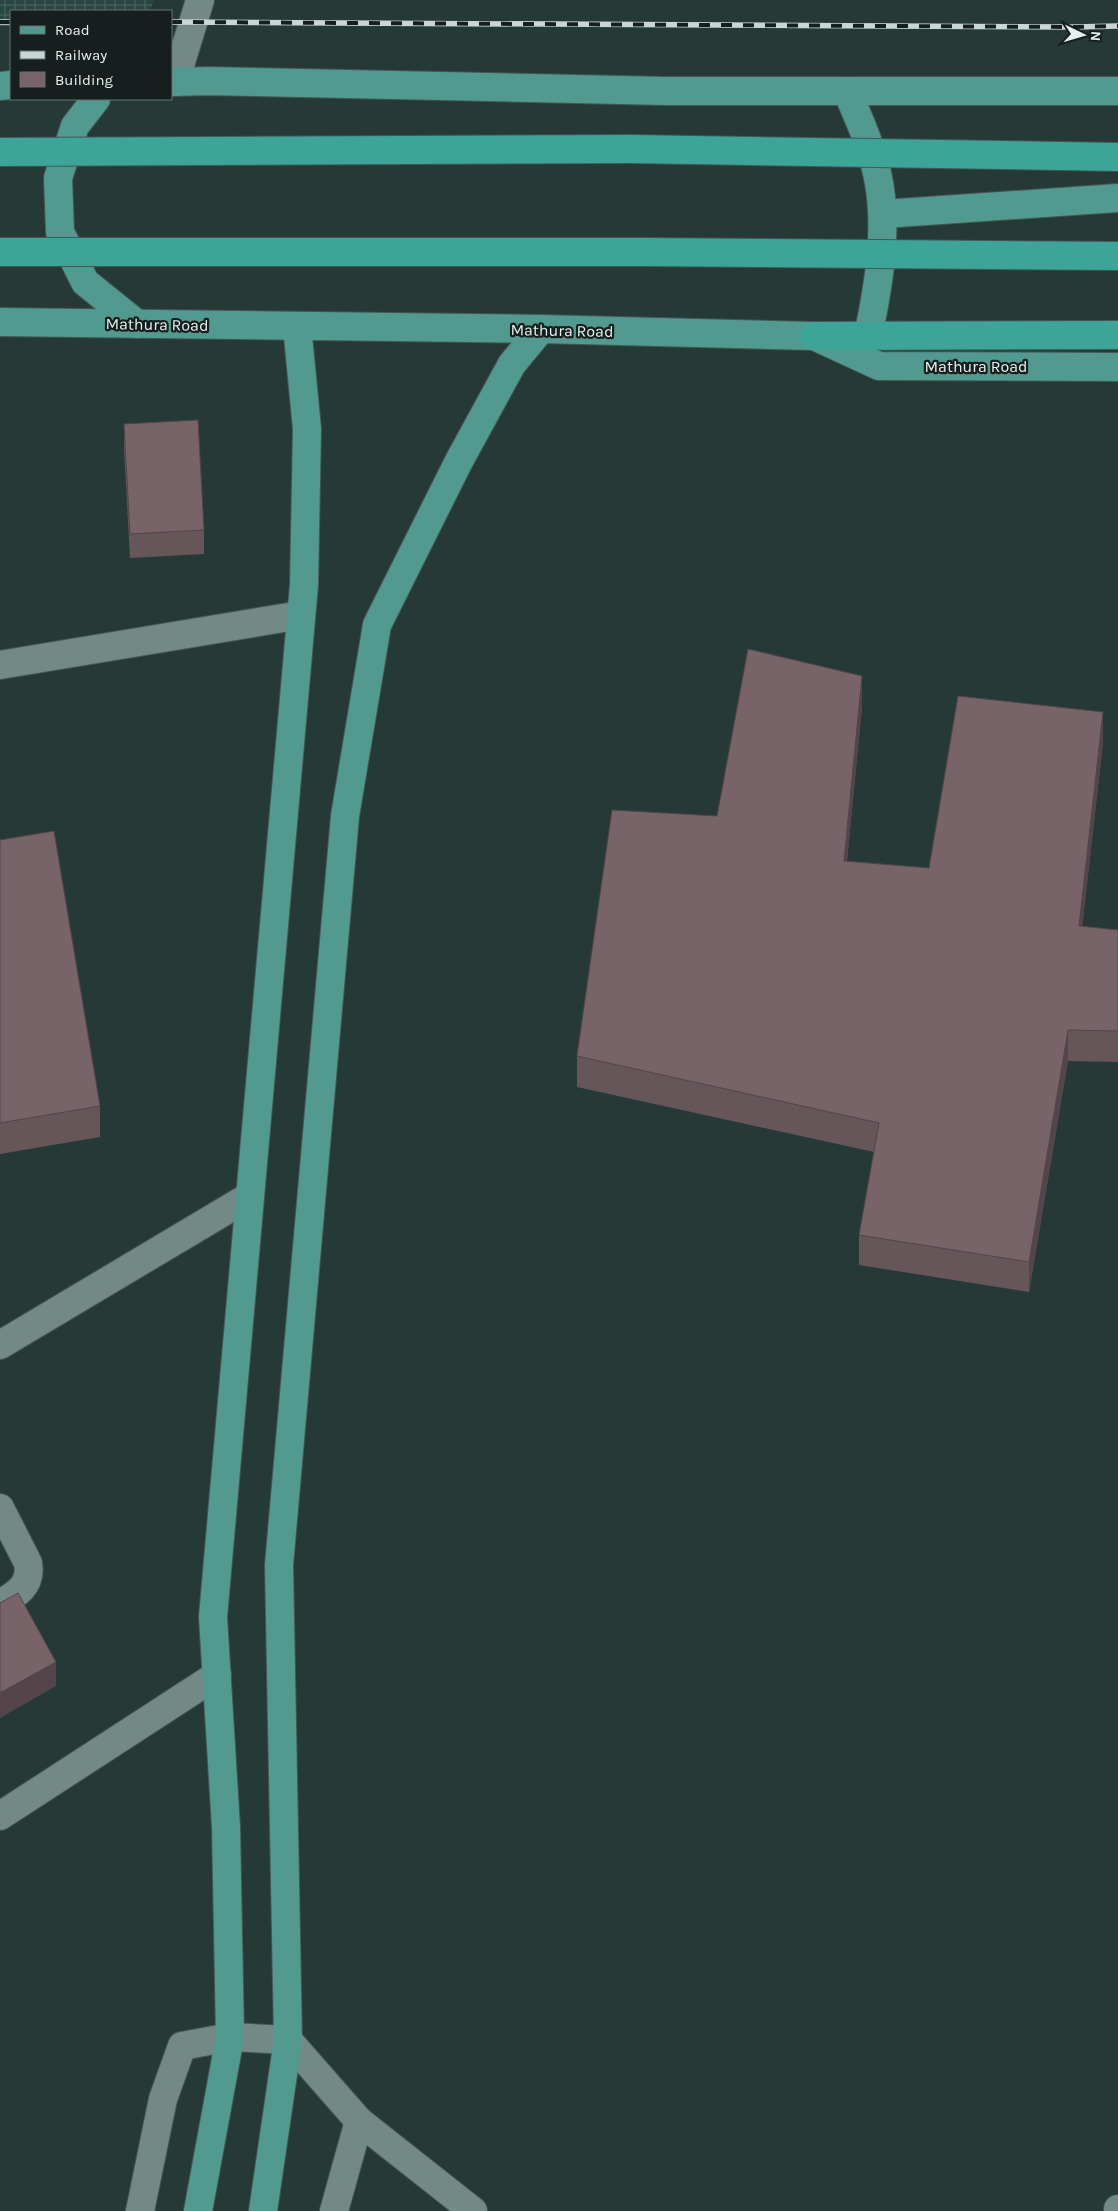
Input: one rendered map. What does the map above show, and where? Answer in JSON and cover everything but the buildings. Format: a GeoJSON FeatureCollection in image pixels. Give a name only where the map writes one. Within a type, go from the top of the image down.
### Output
{"type":"FeatureCollection","features":[{"type":"Feature","properties":{"kind":"highway"},"geometry":{"type":"LineString","coordinates":[[0,152],[631,149],[1118,157]]}},
{"type":"Feature","properties":{"kind":"highway"},"geometry":{"type":"LineString","coordinates":[[0,252],[642,252],[1118,256]]}},
{"type":"Feature","properties":{"kind":"highway"},"geometry":{"type":"LineString","coordinates":[[814,336],[1118,335]]}},
{"type":"Feature","properties":{"kind":"main road"},"geometry":{"type":"LineString","coordinates":[[173,82],[208,81],[665,91],[1118,91]]}},
{"type":"Feature","properties":{"kind":"main road"},"geometry":{"type":"LineString","coordinates":[[847,90],[877,172],[883,214],[876,300],[868,336]]}},
{"type":"Feature","properties":{"kind":"main road"},"geometry":{"type":"LineString","coordinates":[[95,100],[75,126],[58,178],[60,232],[85,282],[137,324]]}},
{"type":"Feature","properties":{"kind":"main road"},"geometry":{"type":"LineString","coordinates":[[883,214],[1118,198]]}},
{"type":"Feature","properties":{"kind":"main road","name":"Mathura Road"},"geometry":{"type":"LineString","coordinates":[[0,322],[541,329],[814,336],[878,366],[1118,367]]}},
{"type":"Feature","properties":{"kind":"main road"},"geometry":{"type":"LineString","coordinates":[[198,2211],[230,2037],[226,1827],[214,1617],[304,585],[307,429],[297,326]]}},
{"type":"Feature","properties":{"kind":"main road"},"geometry":{"type":"LineString","coordinates":[[264,2211],[288,2040],[279,1565],[345,816],[377,625],[459,461],[512,364],[541,329]]}},
{"type":"Feature","properties":{"kind":"street"},"geometry":{"type":"LineString","coordinates":[[173,82],[200,0]]}},
{"type":"Feature","properties":{"kind":"street"},"geometry":{"type":"LineString","coordinates":[[0,665],[301,615]]}},
{"type":"Feature","properties":{"kind":"street"},"geometry":{"type":"LineString","coordinates":[[0,1345],[250,1196]]}},
{"type":"Feature","properties":{"kind":"street"},"geometry":{"type":"LineString","coordinates":[[0,1508],[28,1563],[30,1573],[20,1592],[0,1604]]}},
{"type":"Feature","properties":{"kind":"street"},"geometry":{"type":"LineString","coordinates":[[0,1816],[217,1675]]}},
{"type":"Feature","properties":{"kind":"street"},"geometry":{"type":"LineString","coordinates":[[140,2211],[163,2099],[182,2046],[230,2037],[288,2040],[359,2121],[473,2211]]}},
{"type":"Feature","properties":{"kind":"street"},"geometry":{"type":"LineString","coordinates":[[334,2211],[359,2121]]}},
{"type":"Feature","properties":{"kind":"shaded area"},"geometry":{"type":"Polygon","coordinates":[[[0,0],[154,0],[150,10],[10,10],[10,26],[0,26],[0,0]]]}},
{"type":"Feature","properties":{"kind":"railway"},"geometry":{"type":"LineString","coordinates":[[0,22],[10,22]]}},
{"type":"Feature","properties":{"kind":"railway"},"geometry":{"type":"LineString","coordinates":[[172,22],[1118,26]]}}]}
